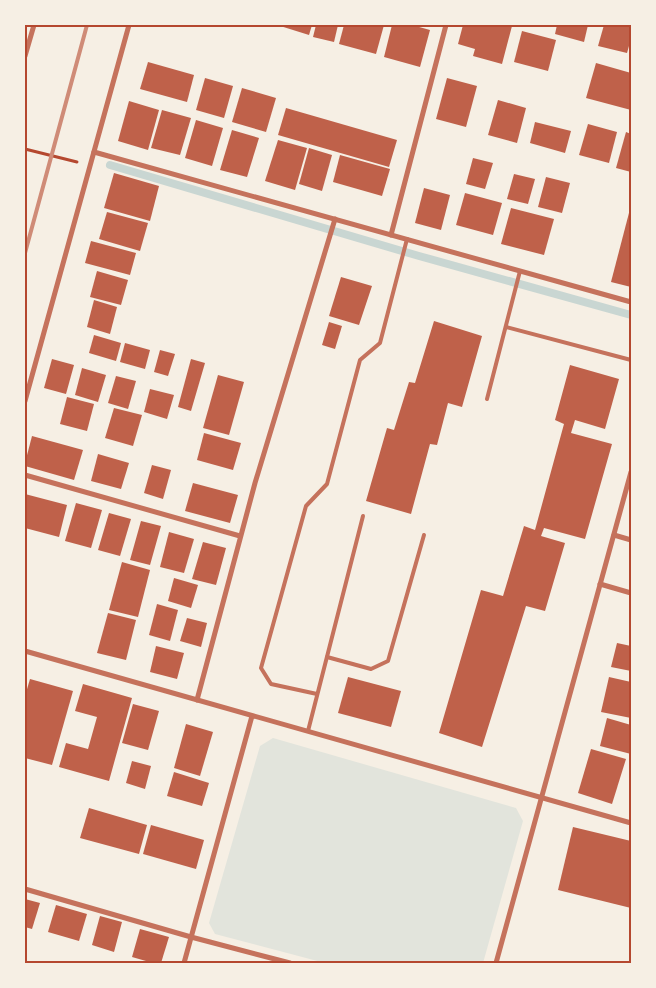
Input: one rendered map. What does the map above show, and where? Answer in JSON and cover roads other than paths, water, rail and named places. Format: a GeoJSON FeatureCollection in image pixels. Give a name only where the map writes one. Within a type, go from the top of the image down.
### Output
{"type":"FeatureCollection","features":[{"type":"Feature","properties":{"kind":"street"},"geometry":{"type":"LineString","coordinates":[[25,56],[34,25]]}},
{"type":"Feature","properties":{"kind":"street"},"geometry":{"type":"LineString","coordinates":[[25,401],[129,25]]}},
{"type":"Feature","properties":{"kind":"street"},"geometry":{"type":"LineString","coordinates":[[391,235],[446,25]]}},
{"type":"Feature","properties":{"kind":"street"},"geometry":{"type":"LineString","coordinates":[[94,152],[631,302]]}},
{"type":"Feature","properties":{"kind":"street"},"geometry":{"type":"LineString","coordinates":[[197,700],[255,482],[335,219]]}},
{"type":"Feature","properties":{"kind":"street"},"geometry":{"type":"LineString","coordinates":[[496,963],[631,472]]}},
{"type":"Feature","properties":{"kind":"street"},"geometry":{"type":"LineString","coordinates":[[25,475],[240,536]]}},
{"type":"Feature","properties":{"kind":"street"},"geometry":{"type":"LineString","coordinates":[[614,535],[631,540]]}},
{"type":"Feature","properties":{"kind":"street"},"geometry":{"type":"LineString","coordinates":[[600,584],[631,593]]}},
{"type":"Feature","properties":{"kind":"street"},"geometry":{"type":"LineString","coordinates":[[25,652],[631,823]]}},
{"type":"Feature","properties":{"kind":"street"},"geometry":{"type":"LineString","coordinates":[[184,963],[252,716]]}},
{"type":"Feature","properties":{"kind":"street"},"geometry":{"type":"LineString","coordinates":[[25,889],[191,938],[290,963]]}},
{"type":"Feature","properties":{"kind":"lane"},"geometry":{"type":"LineString","coordinates":[[317,694],[271,684],[261,668],[306,506],[327,484],[360,360],[380,343],[407,239]]}},
{"type":"Feature","properties":{"kind":"lane"},"geometry":{"type":"LineString","coordinates":[[487,399],[520,271]]}},
{"type":"Feature","properties":{"kind":"lane"},"geometry":{"type":"LineString","coordinates":[[506,327],[631,360]]}},
{"type":"Feature","properties":{"kind":"lane"},"geometry":{"type":"LineString","coordinates":[[308,731],[363,516]]}},
{"type":"Feature","properties":{"kind":"lane"},"geometry":{"type":"LineString","coordinates":[[327,657],[371,669],[388,661],[424,535]]}},
{"type":"Feature","properties":{"kind":"waterway"},"geometry":{"type":"LineString","coordinates":[[110,165],[419,256],[631,315]]}},
{"type":"Feature","properties":{"kind":"railway"},"geometry":{"type":"LineString","coordinates":[[25,253],[87,25]]}}]}
